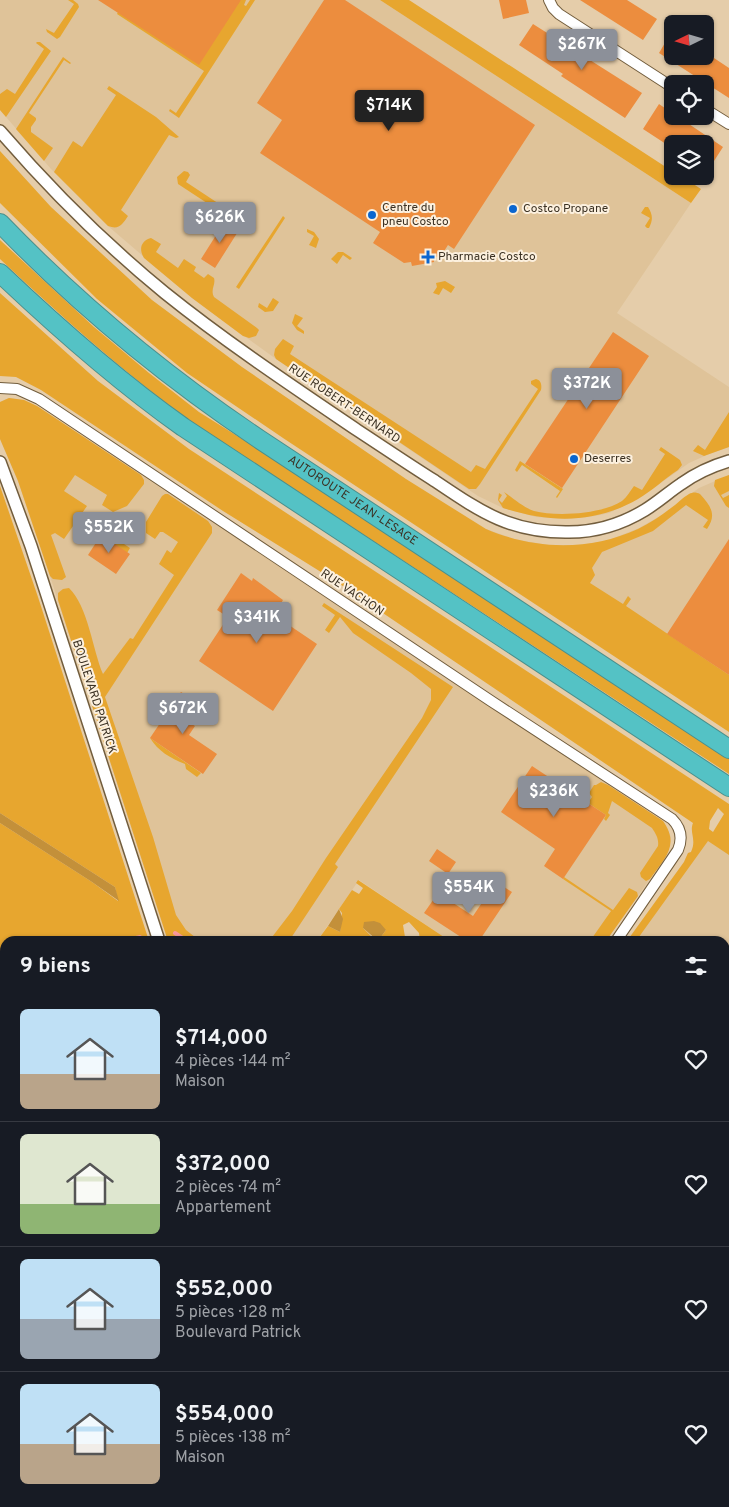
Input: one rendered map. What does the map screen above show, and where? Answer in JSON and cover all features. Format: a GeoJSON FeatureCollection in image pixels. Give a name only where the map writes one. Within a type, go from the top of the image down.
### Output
{"type":"FeatureCollection","features":[{"type":"Feature","properties":{"kind":"highway","name":"AUTOROUTE JEAN-LESAGE"},"geometry":{"type":"LineString","coordinates":[[0,223],[97,317],[182,385],[253,435],[729,749]]}},
{"type":"Feature","properties":{"kind":"highway"},"geometry":{"type":"LineString","coordinates":[[0,273],[103,366],[183,427],[729,787]]}},
{"type":"Feature","properties":{"kind":"street"},"geometry":{"type":"LineString","coordinates":[[549,0],[559,14],[664,82]]}},
{"type":"Feature","properties":{"kind":"street"},"geometry":{"type":"LineString","coordinates":[[714,114],[729,124]]}},
{"type":"Feature","properties":{"kind":"street","name":"RUE ROBERT-BERNARD"},"geometry":{"type":"LineString","coordinates":[[0,131],[61,199],[118,253],[181,306],[326,409],[463,500],[492,517],[512,525],[542,531],[581,532],[602,528],[633,517],[688,479],[729,461]]}},
{"type":"Feature","properties":{"kind":"street","name":"RUE VACHON"},"geometry":{"type":"LineString","coordinates":[[0,388],[17,389],[39,398],[677,824],[681,835],[681,843],[676,854],[619,936]]}},
{"type":"Feature","properties":{"kind":"street","name":"BOULEVARD PATRICK"},"geometry":{"type":"LineString","coordinates":[[0,462],[31,546],[157,936]]}},
{"type":"Feature","properties":{"kind":"shaded area"},"geometry":{"type":"Polygon","coordinates":[[[0,0],[380,0],[691,203],[617,313],[729,387],[729,447],[689,463],[638,499],[609,513],[595,516],[568,519],[536,517],[503,508],[478,496],[276,359],[192,298],[108,226],[51,169],[0,110],[0,0]]]}},
{"type":"Feature","properties":{"kind":"shaded area"},"geometry":{"type":"Polygon","coordinates":[[[68,0],[73,0],[79,7],[57,39],[47,32],[46,29],[54,33],[74,4],[68,0]]]}},
{"type":"Feature","properties":{"kind":"shaded area"},"geometry":{"type":"Polygon","coordinates":[[[246,0],[244,5],[246,6],[250,0],[255,0],[179,118],[169,111],[170,109],[176,113],[204,71],[117,14],[118,12],[246,0]]]}},
{"type":"Feature","properties":{"kind":"shaded area"},"geometry":{"type":"Polygon","coordinates":[[[380,0],[409,0],[664,166],[664,185],[695,185],[701,189],[691,203],[380,0]]]}},
{"type":"Feature","properties":{"kind":"shaded area"},"geometry":{"type":"Polygon","coordinates":[[[37,42],[40,42],[51,51],[6,117],[0,110],[0,94],[7,89],[15,94],[44,49],[37,42]]]}},
{"type":"Feature","properties":{"kind":"shaded area"},"geometry":{"type":"Polygon","coordinates":[[[63,57],[71,63],[64,60],[29,113],[36,118],[31,127],[31,132],[53,148],[44,161],[16,129],[63,57]]]}},
{"type":"Feature","properties":{"kind":"shaded area"},"geometry":{"type":"Polygon","coordinates":[[[109,86],[156,117],[179,137],[176,138],[169,135],[121,210],[128,216],[118,227],[108,226],[54,172],[73,141],[82,147],[116,95],[107,89],[109,86]]]}},
{"type":"Feature","properties":{"kind":"shaded area"},"geometry":{"type":"Polygon","coordinates":[[[0,151],[51,207],[152,300],[242,367],[406,479],[486,529],[524,541],[543,544],[582,544],[601,541],[638,529],[659,517],[689,494],[694,492],[700,494],[710,507],[712,515],[707,529],[703,527],[708,520],[686,505],[653,531],[602,552],[592,568],[595,575],[590,583],[623,604],[628,596],[631,599],[626,606],[729,675],[729,732],[187,373],[97,299],[0,203],[0,151]]]}},
{"type":"Feature","properties":{"kind":"shaded area"},"geometry":{"type":"Polygon","coordinates":[[[184,171],[190,175],[186,182],[248,223],[245,228],[178,184],[177,177],[184,171]]]}},
{"type":"Feature","properties":{"kind":"shaded area"},"geometry":{"type":"Polygon","coordinates":[[[645,207],[648,207],[652,215],[649,228],[645,226],[650,218],[641,213],[645,207]]]}},
{"type":"Feature","properties":{"kind":"shaded area"},"geometry":{"type":"Polygon","coordinates":[[[283,216],[285,218],[239,289],[236,287],[283,216]]]}},
{"type":"Feature","properties":{"kind":"shaded area"},"geometry":{"type":"Polygon","coordinates":[[[307,229],[314,232],[319,239],[316,248],[309,245],[314,236],[307,232],[307,229]]]}},
{"type":"Feature","properties":{"kind":"shaded area"},"geometry":{"type":"Polygon","coordinates":[[[151,238],[161,244],[156,252],[178,268],[184,259],[196,267],[194,271],[204,278],[208,274],[214,278],[214,297],[257,328],[259,330],[256,336],[249,338],[243,336],[192,298],[144,258],[141,252],[142,246],[147,239],[151,238]]]}},
{"type":"Feature","properties":{"kind":"shaded area"},"geometry":{"type":"Polygon","coordinates":[[[0,240],[94,327],[199,412],[277,461],[729,759],[729,774],[193,423],[167,404],[94,344],[0,259],[0,240]]]}},
{"type":"Feature","properties":{"kind":"shaded area"},"geometry":{"type":"Polygon","coordinates":[[[338,252],[343,252],[352,258],[350,260],[343,255],[337,264],[331,259],[338,252]]]}},
{"type":"Feature","properties":{"kind":"shaded area"},"geometry":{"type":"Polygon","coordinates":[[[445,281],[455,287],[451,293],[443,288],[439,295],[433,293],[437,287],[436,283],[445,281]]]}},
{"type":"Feature","properties":{"kind":"shaded area"},"geometry":{"type":"Polygon","coordinates":[[[0,293],[98,381],[189,449],[729,804],[729,855],[708,841],[640,936],[631,936],[684,862],[688,853],[691,852],[693,847],[693,823],[337,582],[223,511],[41,390],[16,377],[0,376],[0,293]],[[718,808],[710,821],[709,829],[713,832],[724,814],[718,808]]]}},
{"type":"Feature","properties":{"kind":"shaded area"},"geometry":{"type":"Polygon","coordinates":[[[273,298],[279,302],[273,311],[265,312],[258,307],[259,303],[267,308],[273,298]]]}},
{"type":"Feature","properties":{"kind":"shaded area"},"geometry":{"type":"Polygon","coordinates":[[[295,314],[303,318],[297,326],[304,331],[304,334],[297,330],[292,323],[295,314]]]}},
{"type":"Feature","properties":{"kind":"shaded area"},"geometry":{"type":"Polygon","coordinates":[[[283,339],[294,346],[290,354],[471,472],[476,465],[485,469],[538,389],[531,384],[531,381],[539,380],[541,390],[480,484],[476,489],[469,489],[276,359],[274,355],[275,349],[283,339]]]}},
{"type":"Feature","properties":{"kind":"shaded area"},"geometry":{"type":"Polygon","coordinates":[[[9,398],[24,400],[37,406],[663,821],[671,837],[666,856],[610,936],[443,936],[359,880],[320,936],[166,936],[50,576],[18,481],[0,439],[0,402],[9,398]]]}},
{"type":"Feature","properties":{"kind":"shaded area"},"geometry":{"type":"Polygon","coordinates":[[[9,398],[24,400],[37,406],[141,475],[144,480],[144,484],[127,506],[113,512],[102,505],[107,495],[75,475],[64,491],[87,506],[64,539],[55,533],[51,535],[66,577],[62,580],[53,579],[50,576],[18,481],[0,439],[0,402],[9,398]]]}},
{"type":"Feature","properties":{"kind":"shaded area"},"geometry":{"type":"Polygon","coordinates":[[[729,412],[729,447],[704,456],[693,451],[698,445],[705,450],[729,412]]]}},
{"type":"Feature","properties":{"kind":"shaded area"},"geometry":{"type":"Polygon","coordinates":[[[661,447],[680,460],[682,465],[678,470],[638,499],[605,513],[589,517],[572,518],[537,516],[503,508],[498,500],[499,493],[502,495],[499,500],[502,503],[507,496],[504,492],[530,510],[555,514],[603,509],[622,501],[634,486],[642,490],[665,454],[659,450],[661,447]]]}},
{"type":"Feature","properties":{"kind":"shaded area"},"geometry":{"type":"Polygon","coordinates":[[[520,461],[563,489],[557,498],[560,491],[522,465],[517,472],[515,470],[520,461]]]}},
{"type":"Feature","properties":{"kind":"shaded area"},"geometry":{"type":"Polygon","coordinates":[[[729,475],[729,694],[483,532],[486,529],[514,539],[548,545],[579,545],[609,540],[639,528],[660,516],[699,488],[729,475]]]}},
{"type":"Feature","properties":{"kind":"shaded area"},"geometry":{"type":"Polygon","coordinates":[[[729,475],[729,491],[721,495],[723,498],[729,495],[729,508],[714,486],[715,480],[729,475]]]}},
{"type":"Feature","properties":{"kind":"shaded area"},"geometry":{"type":"Polygon","coordinates":[[[0,486],[38,597],[147,936],[0,936],[0,823],[92,882],[118,901],[115,887],[0,813],[0,486]]]}},
{"type":"Feature","properties":{"kind":"shaded area"},"geometry":{"type":"Polygon","coordinates":[[[168,494],[208,521],[212,527],[212,533],[105,697],[153,837],[176,915],[186,930],[194,936],[166,936],[58,600],[58,593],[63,589],[69,588],[76,596],[85,617],[103,674],[130,638],[133,639],[174,575],[159,564],[167,550],[171,553],[178,542],[163,532],[160,532],[155,539],[146,533],[146,522],[162,496],[168,494]]]}},
{"type":"Feature","properties":{"kind":"shaded area"},"geometry":{"type":"Polygon","coordinates":[[[115,538],[130,548],[127,553],[112,543],[115,538]]]}},
{"type":"Feature","properties":{"kind":"shaded area"},"geometry":{"type":"Polygon","coordinates":[[[324,603],[453,687],[335,864],[338,867],[292,936],[273,936],[292,911],[422,718],[431,700],[431,689],[353,633],[340,617],[329,633],[325,630],[335,615],[322,606],[324,603]]]}},
{"type":"Feature","properties":{"kind":"shaded area"},"geometry":{"type":"Polygon","coordinates":[[[150,738],[201,773],[197,777],[186,769],[185,764],[169,757],[150,738]]]}},
{"type":"Feature","properties":{"kind":"shaded area"},"geometry":{"type":"Polygon","coordinates":[[[601,782],[663,821],[668,830],[670,844],[665,858],[650,879],[646,881],[641,877],[640,873],[658,846],[656,834],[652,828],[612,801],[608,813],[610,815],[606,821],[604,819],[606,815],[588,803],[592,797],[589,793],[594,785],[601,782]]]}},
{"type":"Feature","properties":{"kind":"shaded area"},"geometry":{"type":"Polygon","coordinates":[[[0,813],[115,887],[119,901],[0,823],[0,813]]]}},
{"type":"Feature","properties":{"kind":"shaded area"},"geometry":{"type":"Polygon","coordinates":[[[709,830],[729,842],[729,936],[631,936],[684,862],[688,853],[691,852],[695,843],[709,830]]]}},
{"type":"Feature","properties":{"kind":"shaded area"},"geometry":{"type":"Polygon","coordinates":[[[564,877],[613,910],[629,888],[637,892],[638,896],[610,936],[594,936],[611,911],[563,879],[564,877]]]}},
{"type":"Feature","properties":{"kind":"shaded area"},"geometry":{"type":"Polygon","coordinates":[[[358,880],[442,936],[419,936],[409,922],[403,925],[405,936],[382,936],[386,930],[363,928],[371,936],[321,936],[328,926],[340,932],[342,913],[339,909],[352,890],[359,894],[363,888],[356,883],[358,880]]]}},
{"type":"Feature","properties":{"kind":"shaded area"},"geometry":{"type":"Polygon","coordinates":[[[339,909],[343,919],[340,932],[328,926],[339,909]]]}},
{"type":"Feature","properties":{"kind":"shaded area"},"geometry":{"type":"Polygon","coordinates":[[[374,921],[380,923],[386,930],[382,936],[372,936],[363,928],[364,922],[374,921]]]}},
{"type":"Feature","properties":{"kind":"building"},"geometry":{"type":"Polygon","coordinates":[[[98,0],[241,0],[199,65],[98,0]]]}},
{"type":"Feature","properties":{"kind":"building"},"geometry":{"type":"Polygon","coordinates":[[[324,0],[345,0],[535,125],[454,249],[448,245],[441,256],[434,257],[434,262],[412,266],[411,262],[404,263],[373,243],[380,232],[260,153],[282,120],[257,103],[324,0]]]}},
{"type":"Feature","properties":{"kind":"building"},"geometry":{"type":"Polygon","coordinates":[[[499,0],[526,0],[529,13],[503,19],[499,0]]]}},
{"type":"Feature","properties":{"kind":"building"},"geometry":{"type":"Polygon","coordinates":[[[580,0],[627,0],[657,19],[643,40],[580,0]]]}},
{"type":"Feature","properties":{"kind":"building"},"geometry":{"type":"Polygon","coordinates":[[[533,24],[642,93],[625,118],[561,76],[563,74],[519,45],[533,24]]]}},
{"type":"Feature","properties":{"kind":"building"},"geometry":{"type":"Polygon","coordinates":[[[664,45],[664,56],[659,53],[664,45]]]}},
{"type":"Feature","properties":{"kind":"building"},"geometry":{"type":"Polygon","coordinates":[[[714,58],[729,68],[729,98],[714,88],[714,75],[693,75],[678,65],[714,65],[714,58]]]}},
{"type":"Feature","properties":{"kind":"building"},"geometry":{"type":"Polygon","coordinates":[[[659,104],[664,107],[664,125],[690,125],[705,135],[664,135],[664,143],[643,129],[659,104]]]}},
{"type":"Feature","properties":{"kind":"building"},"geometry":{"type":"Polygon","coordinates":[[[714,141],[723,147],[714,161],[714,141]]]}},
{"type":"Feature","properties":{"kind":"building"},"geometry":{"type":"Polygon","coordinates":[[[225,221],[239,230],[215,268],[201,259],[225,221]]]}},
{"type":"Feature","properties":{"kind":"building"},"geometry":{"type":"Polygon","coordinates":[[[613,332],[649,356],[562,488],[525,464],[613,332]]]}},
{"type":"Feature","properties":{"kind":"building"},"geometry":{"type":"Polygon","coordinates":[[[101,535],[130,554],[116,574],[88,555],[101,535]]]}},
{"type":"Feature","properties":{"kind":"building"},"geometry":{"type":"Polygon","coordinates":[[[729,539],[729,675],[667,634],[729,539]]]}},
{"type":"Feature","properties":{"kind":"building"},"geometry":{"type":"Polygon","coordinates":[[[241,573],[252,581],[253,578],[283,600],[274,615],[317,644],[273,711],[199,661],[228,617],[217,610],[241,573]]]}},
{"type":"Feature","properties":{"kind":"building"},"geometry":{"type":"Polygon","coordinates":[[[181,692],[201,705],[190,723],[195,726],[189,735],[217,754],[203,774],[150,738],[181,692]]]}},
{"type":"Feature","properties":{"kind":"building"},"geometry":{"type":"Polygon","coordinates":[[[532,766],[606,815],[563,879],[544,866],[555,849],[501,812],[532,766]]]}},
{"type":"Feature","properties":{"kind":"building"},"geometry":{"type":"Polygon","coordinates":[[[437,849],[456,862],[448,874],[429,861],[437,849]]]}},
{"type":"Feature","properties":{"kind":"building"},"geometry":{"type":"Polygon","coordinates":[[[496,882],[512,892],[482,936],[459,936],[424,913],[438,893],[473,916],[496,882]]]}},
{"type":"Feature","properties":{"kind":"waterway"},"geometry":{"type":"LineString","coordinates":[[175,933],[180,936]]}},
{"type":"Feature","properties":{"kind":"place","name":"Costco Propane"},"geometry":{"type":"Point","coordinates":[513,209]}},
{"type":"Feature","properties":{"kind":"place","name":"Centre du pneu Costco"},"geometry":{"type":"Point","coordinates":[372,215]}},
{"type":"Feature","properties":{"kind":"place","name":"Pharmacie Costco"},"geometry":{"type":"Point","coordinates":[428,257]}},
{"type":"Feature","properties":{"kind":"place","name":"Deserres"},"geometry":{"type":"Point","coordinates":[574,459]}}]}
